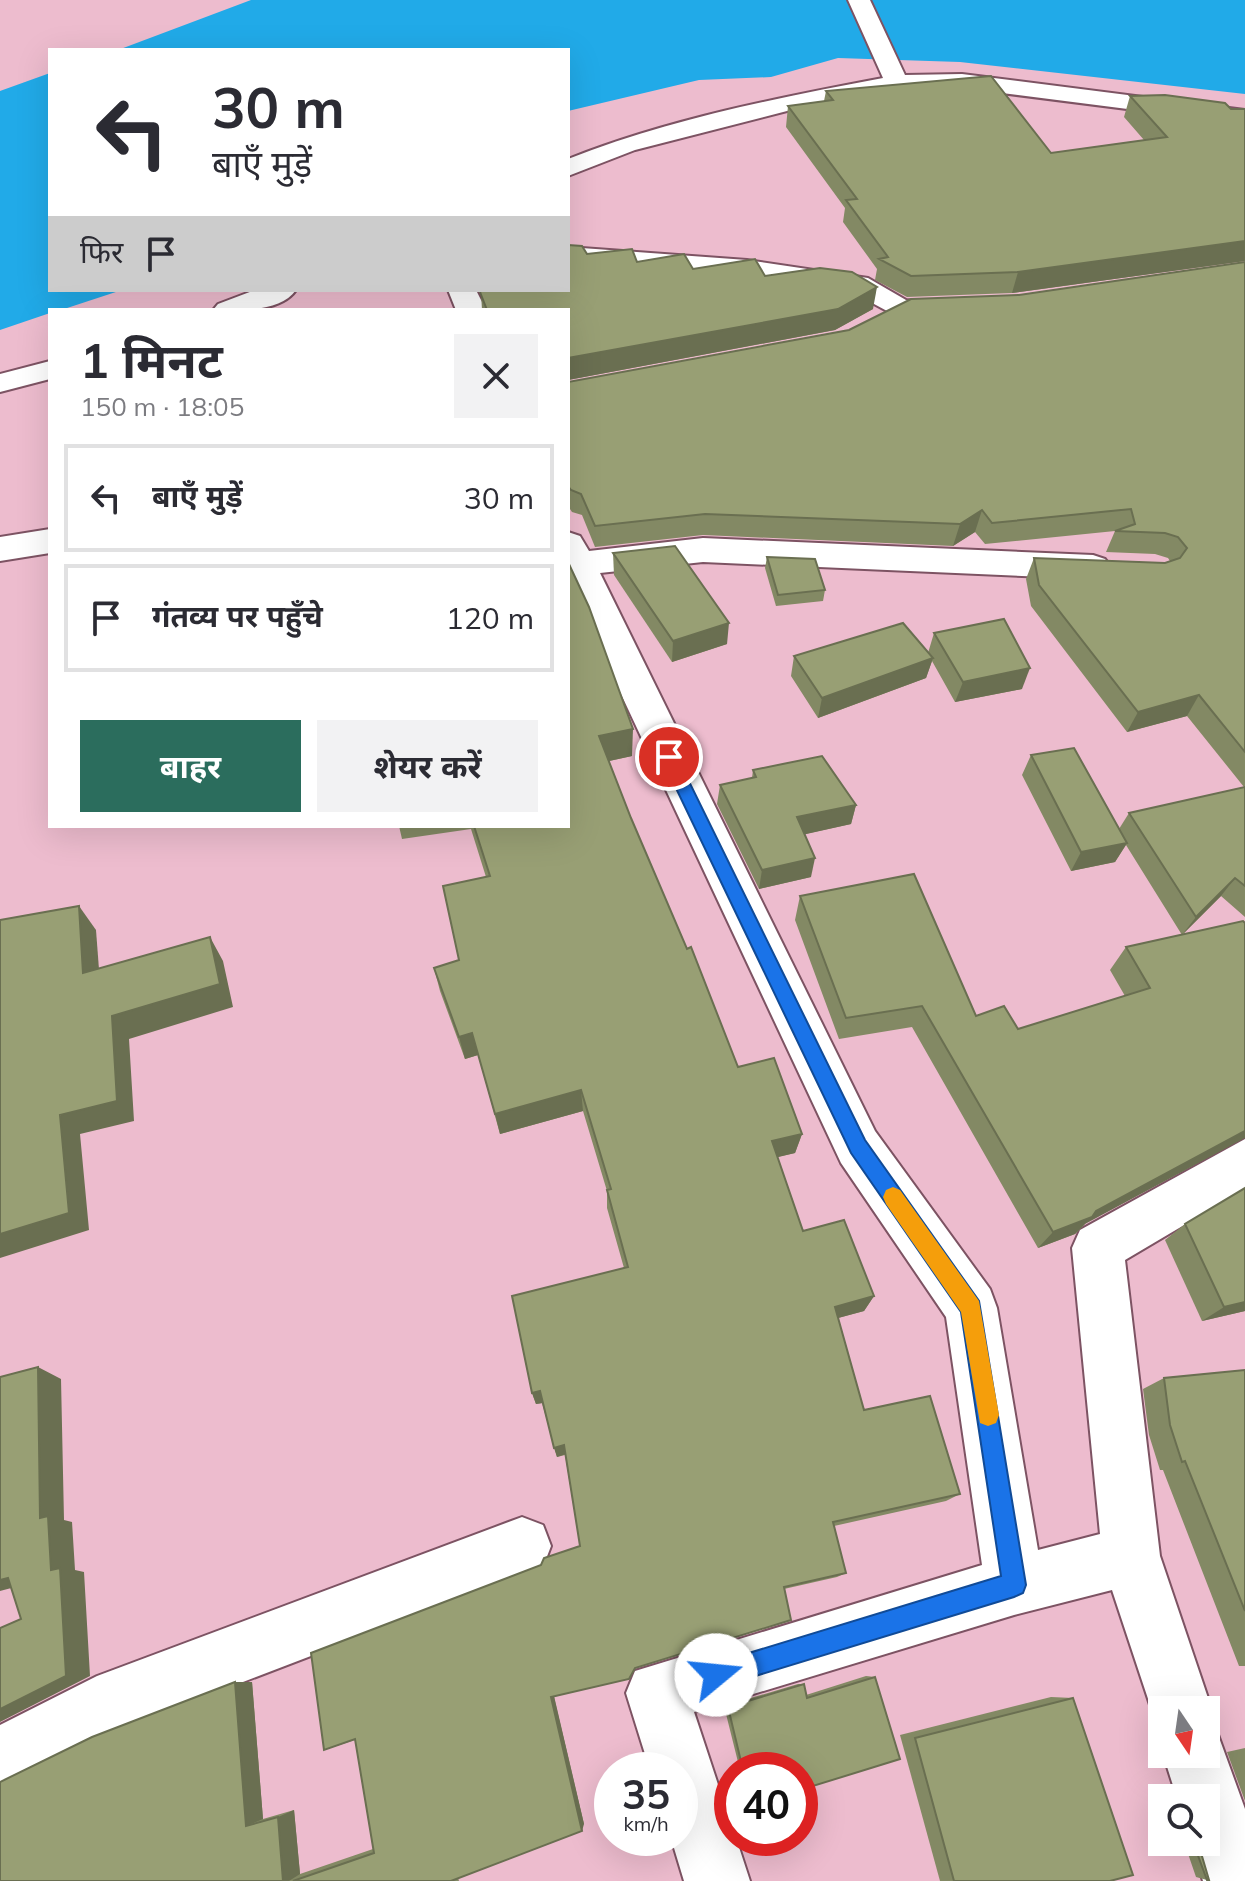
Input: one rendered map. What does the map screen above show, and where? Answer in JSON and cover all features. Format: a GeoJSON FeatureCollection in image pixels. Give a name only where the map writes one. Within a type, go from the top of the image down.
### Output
{"type":"FeatureCollection","features":[{"type":"Feature","properties":{"kind":"street"},"geometry":{"type":"LineString","coordinates":[[859,0],[893,74]]}},
{"type":"Feature","properties":{"kind":"street"},"geometry":{"type":"LineString","coordinates":[[570,167],[626,145],[893,74],[1245,117]]}},
{"type":"Feature","properties":{"kind":"street"},"geometry":{"type":"LineString","coordinates":[[570,255],[747,268],[858,284],[900,309]]}},
{"type":"Feature","properties":{"kind":"street"},"geometry":{"type":"LineString","coordinates":[[233,308],[277,292]]}},
{"type":"Feature","properties":{"kind":"street"},"geometry":{"type":"LineString","coordinates":[[873,325],[900,309],[984,306]]}},
{"type":"Feature","properties":{"kind":"street"},"geometry":{"type":"LineString","coordinates":[[0,383],[48,371]]}},
{"type":"Feature","properties":{"kind":"street"},"geometry":{"type":"LineString","coordinates":[[0,549],[48,541]]}},
{"type":"Feature","properties":{"kind":"street"},"geometry":{"type":"LineString","coordinates":[[1014,1585],[971,1308],[858,1147],[570,557],[703,550],[1124,568]]}},
{"type":"Feature","properties":{"kind":"street"},"geometry":{"type":"LineString","coordinates":[[1176,1696],[1131,1556],[1098,1248],[1245,1162]]}},
{"type":"Feature","properties":{"kind":"street"},"geometry":{"type":"LineString","coordinates":[[0,1759],[97,1707],[522,1546]]}},
{"type":"Feature","properties":{"kind":"street"},"geometry":{"type":"LineString","coordinates":[[717,1881],[657,1693],[1014,1585],[1131,1556]]}},
{"type":"Feature","properties":{"kind":"street"},"geometry":{"type":"LineString","coordinates":[[1200,1768],[1236,1881]]}},
{"type":"Feature","properties":{"kind":"water"},"geometry":{"type":"Polygon","coordinates":[[[251,0],[1245,0],[1245,94],[960,62],[838,58],[771,77],[699,80],[570,111],[570,48],[123,48],[251,0]]]}},
{"type":"Feature","properties":{"kind":"water"},"geometry":{"type":"Polygon","coordinates":[[[48,74],[48,292],[116,292],[67,308],[48,308],[48,314],[0,330],[0,91],[48,74]]]}},
{"type":"Feature","properties":{"kind":"building"},"geometry":{"type":"Polygon","coordinates":[[[991,76],[1051,153],[1167,137],[1130,96],[1165,95],[1225,103],[1231,109],[1245,109],[1245,241],[1018,272],[911,276],[879,259],[888,257],[846,200],[857,199],[788,106],[833,100],[826,91],[991,76]]]}},
{"type":"Feature","properties":{"kind":"building"},"geometry":{"type":"Polygon","coordinates":[[[570,245],[582,246],[587,254],[632,249],[637,262],[684,254],[693,269],[755,259],[765,276],[820,268],[852,272],[877,287],[838,309],[570,358],[570,308],[486,308],[480,292],[570,292],[570,245]]]}},
{"type":"Feature","properties":{"kind":"building"},"geometry":{"type":"Polygon","coordinates":[[[1245,262],[1245,752],[1199,695],[1138,712],[1039,585],[1034,558],[1165,563],[1180,558],[1187,548],[1178,537],[1165,533],[1115,531],[1135,524],[1131,509],[992,523],[982,510],[960,524],[705,514],[595,526],[581,494],[570,489],[570,382],[849,330],[911,299],[1019,295],[1245,262]]]}},
{"type":"Feature","properties":{"kind":"building"},"geometry":{"type":"Polygon","coordinates":[[[675,546],[729,623],[673,641],[613,553],[675,546]]]}},
{"type":"Feature","properties":{"kind":"building"},"geometry":{"type":"Polygon","coordinates":[[[767,557],[815,559],[825,590],[778,595],[767,557]]]}},
{"type":"Feature","properties":{"kind":"building"},"geometry":{"type":"Polygon","coordinates":[[[570,566],[589,607],[633,729],[599,736],[631,818],[687,949],[691,947],[738,1067],[774,1058],[802,1134],[772,1141],[803,1231],[844,1220],[874,1296],[835,1307],[864,1410],[930,1396],[960,1494],[833,1522],[846,1573],[784,1587],[791,1620],[635,1668],[629,1679],[551,1697],[582,1831],[451,1881],[293,1881],[374,1853],[355,1739],[324,1750],[311,1653],[541,1565],[544,1558],[580,1546],[564,1445],[554,1448],[540,1391],[532,1393],[512,1296],[628,1267],[607,1190],[611,1189],[581,1090],[495,1114],[472,1033],[459,1037],[434,968],[459,960],[443,886],[490,876],[475,828],[570,828],[570,566]]]}},
{"type":"Feature","properties":{"kind":"building"},"geometry":{"type":"Polygon","coordinates":[[[1004,619],[1030,668],[963,682],[934,633],[1004,619]]]}},
{"type":"Feature","properties":{"kind":"building"},"geometry":{"type":"Polygon","coordinates":[[[903,623],[933,658],[822,698],[794,656],[903,623]]]}},
{"type":"Feature","properties":{"kind":"building"},"geometry":{"type":"Polygon","coordinates":[[[1074,748],[1127,843],[1081,852],[1031,755],[1074,748]]]}},
{"type":"Feature","properties":{"kind":"building"},"geometry":{"type":"Polygon","coordinates":[[[822,756],[856,805],[797,817],[815,858],[762,870],[720,785],[756,777],[753,770],[822,756]]]}},
{"type":"Feature","properties":{"kind":"building"},"geometry":{"type":"Polygon","coordinates":[[[1245,787],[1245,886],[1235,878],[1196,917],[1129,813],[1245,787]]]}},
{"type":"Feature","properties":{"kind":"building"},"geometry":{"type":"Polygon","coordinates":[[[914,874],[976,1016],[1004,1006],[1018,1029],[1150,988],[1126,947],[1243,921],[1245,1131],[1096,1211],[1092,1217],[1053,1232],[922,1006],[846,1018],[800,896],[914,874]]]}},
{"type":"Feature","properties":{"kind":"building"},"geometry":{"type":"Polygon","coordinates":[[[79,906],[83,973],[210,937],[220,984],[112,1016],[117,1101],[60,1115],[69,1213],[0,1234],[0,920],[79,906]]]}},
{"type":"Feature","properties":{"kind":"building"},"geometry":{"type":"Polygon","coordinates":[[[1245,1188],[1245,1302],[1224,1307],[1185,1224],[1245,1188]]]}},
{"type":"Feature","properties":{"kind":"building"},"geometry":{"type":"Polygon","coordinates":[[[38,1367],[40,1518],[48,1516],[51,1570],[60,1568],[66,1676],[0,1709],[0,1628],[21,1619],[8,1578],[0,1580],[0,1377],[38,1367]]]}},
{"type":"Feature","properties":{"kind":"building"},"geometry":{"type":"Polygon","coordinates":[[[1245,1370],[1245,1611],[1185,1461],[1182,1462],[1170,1425],[1164,1378],[1245,1370]]]}},
{"type":"Feature","properties":{"kind":"building"},"geometry":{"type":"Polygon","coordinates":[[[875,1677],[900,1759],[818,1784],[818,1752],[739,1752],[728,1707],[804,1684],[807,1698],[875,1677]]]}},
{"type":"Feature","properties":{"kind":"building"},"geometry":{"type":"Polygon","coordinates":[[[235,1682],[246,1826],[278,1817],[283,1881],[0,1881],[0,1782],[92,1737],[235,1682]]]}},
{"type":"Feature","properties":{"kind":"building"},"geometry":{"type":"Polygon","coordinates":[[[1073,1698],[1133,1875],[1110,1881],[954,1881],[915,1738],[1073,1698]]]}},
{"type":"Feature","properties":{"kind":"building"},"geometry":{"type":"Polygon","coordinates":[[[1198,1856],[1202,1856],[1207,1880],[1198,1856]]]}},
{"type":"Feature","properties":{"kind":"slow traffic"},"geometry":{"type":"LineString","coordinates":[[893,1197],[971,1308],[988,1415]]}},
{"type":"Feature","properties":{"kind":"route"},"geometry":{"type":"LineString","coordinates":[[669,757],[858,1147],[971,1308],[1014,1585],[716,1675]]}}]}
